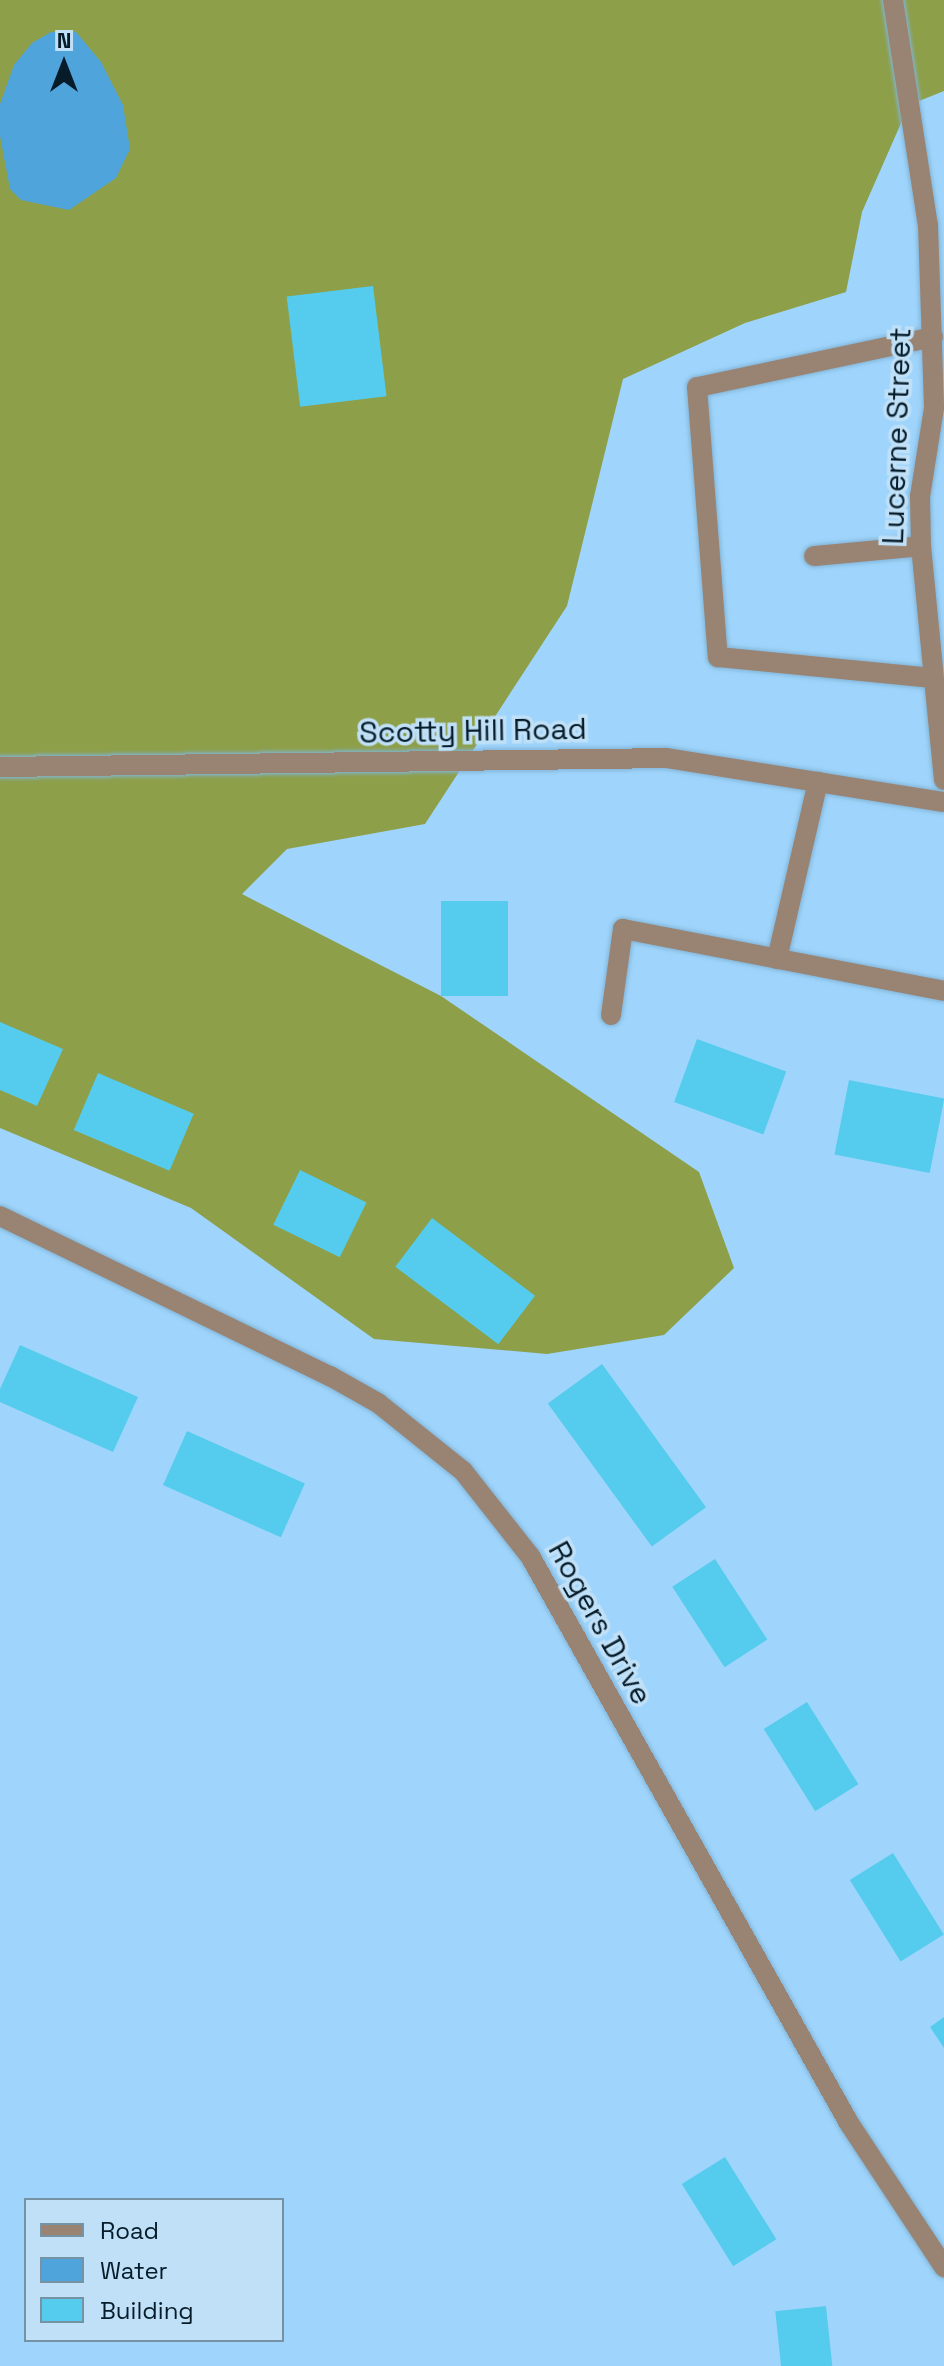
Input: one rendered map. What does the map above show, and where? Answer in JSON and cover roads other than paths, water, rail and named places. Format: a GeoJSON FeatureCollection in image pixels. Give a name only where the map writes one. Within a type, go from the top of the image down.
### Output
{"type":"FeatureCollection","features":[{"type":"Feature","properties":{"kind":"street","name":"Lucerne Street"},"geometry":{"type":"LineString","coordinates":[[893,0],[928,225],[939,408],[920,496],[921,546],[944,780]]}},
{"type":"Feature","properties":{"kind":"street"},"geometry":{"type":"LineString","coordinates":[[933,337],[697,387],[718,657],[933,678]]}},
{"type":"Feature","properties":{"kind":"street"},"geometry":{"type":"LineString","coordinates":[[814,556],[921,546]]}},
{"type":"Feature","properties":{"kind":"street","name":"Scotty Hill Road"},"geometry":{"type":"LineString","coordinates":[[0,767],[666,758],[944,802]]}},
{"type":"Feature","properties":{"kind":"street"},"geometry":{"type":"LineString","coordinates":[[777,959],[818,782]]}},
{"type":"Feature","properties":{"kind":"street"},"geometry":{"type":"LineString","coordinates":[[611,1015],[623,929],[944,991]]}},
{"type":"Feature","properties":{"kind":"street","name":"Rogers Drive"},"geometry":{"type":"LineString","coordinates":[[0,1216],[354,1389],[422,1434],[463,1471],[530,1556],[849,2123],[944,2267]]}},
{"type":"Feature","properties":{"kind":"water"},"geometry":{"type":"Polygon","coordinates":[[[51,32],[76,32],[101,62],[123,105],[130,149],[116,178],[69,210],[21,200],[10,189],[0,136],[0,104],[14,65],[32,43],[51,32]]]}}]}
